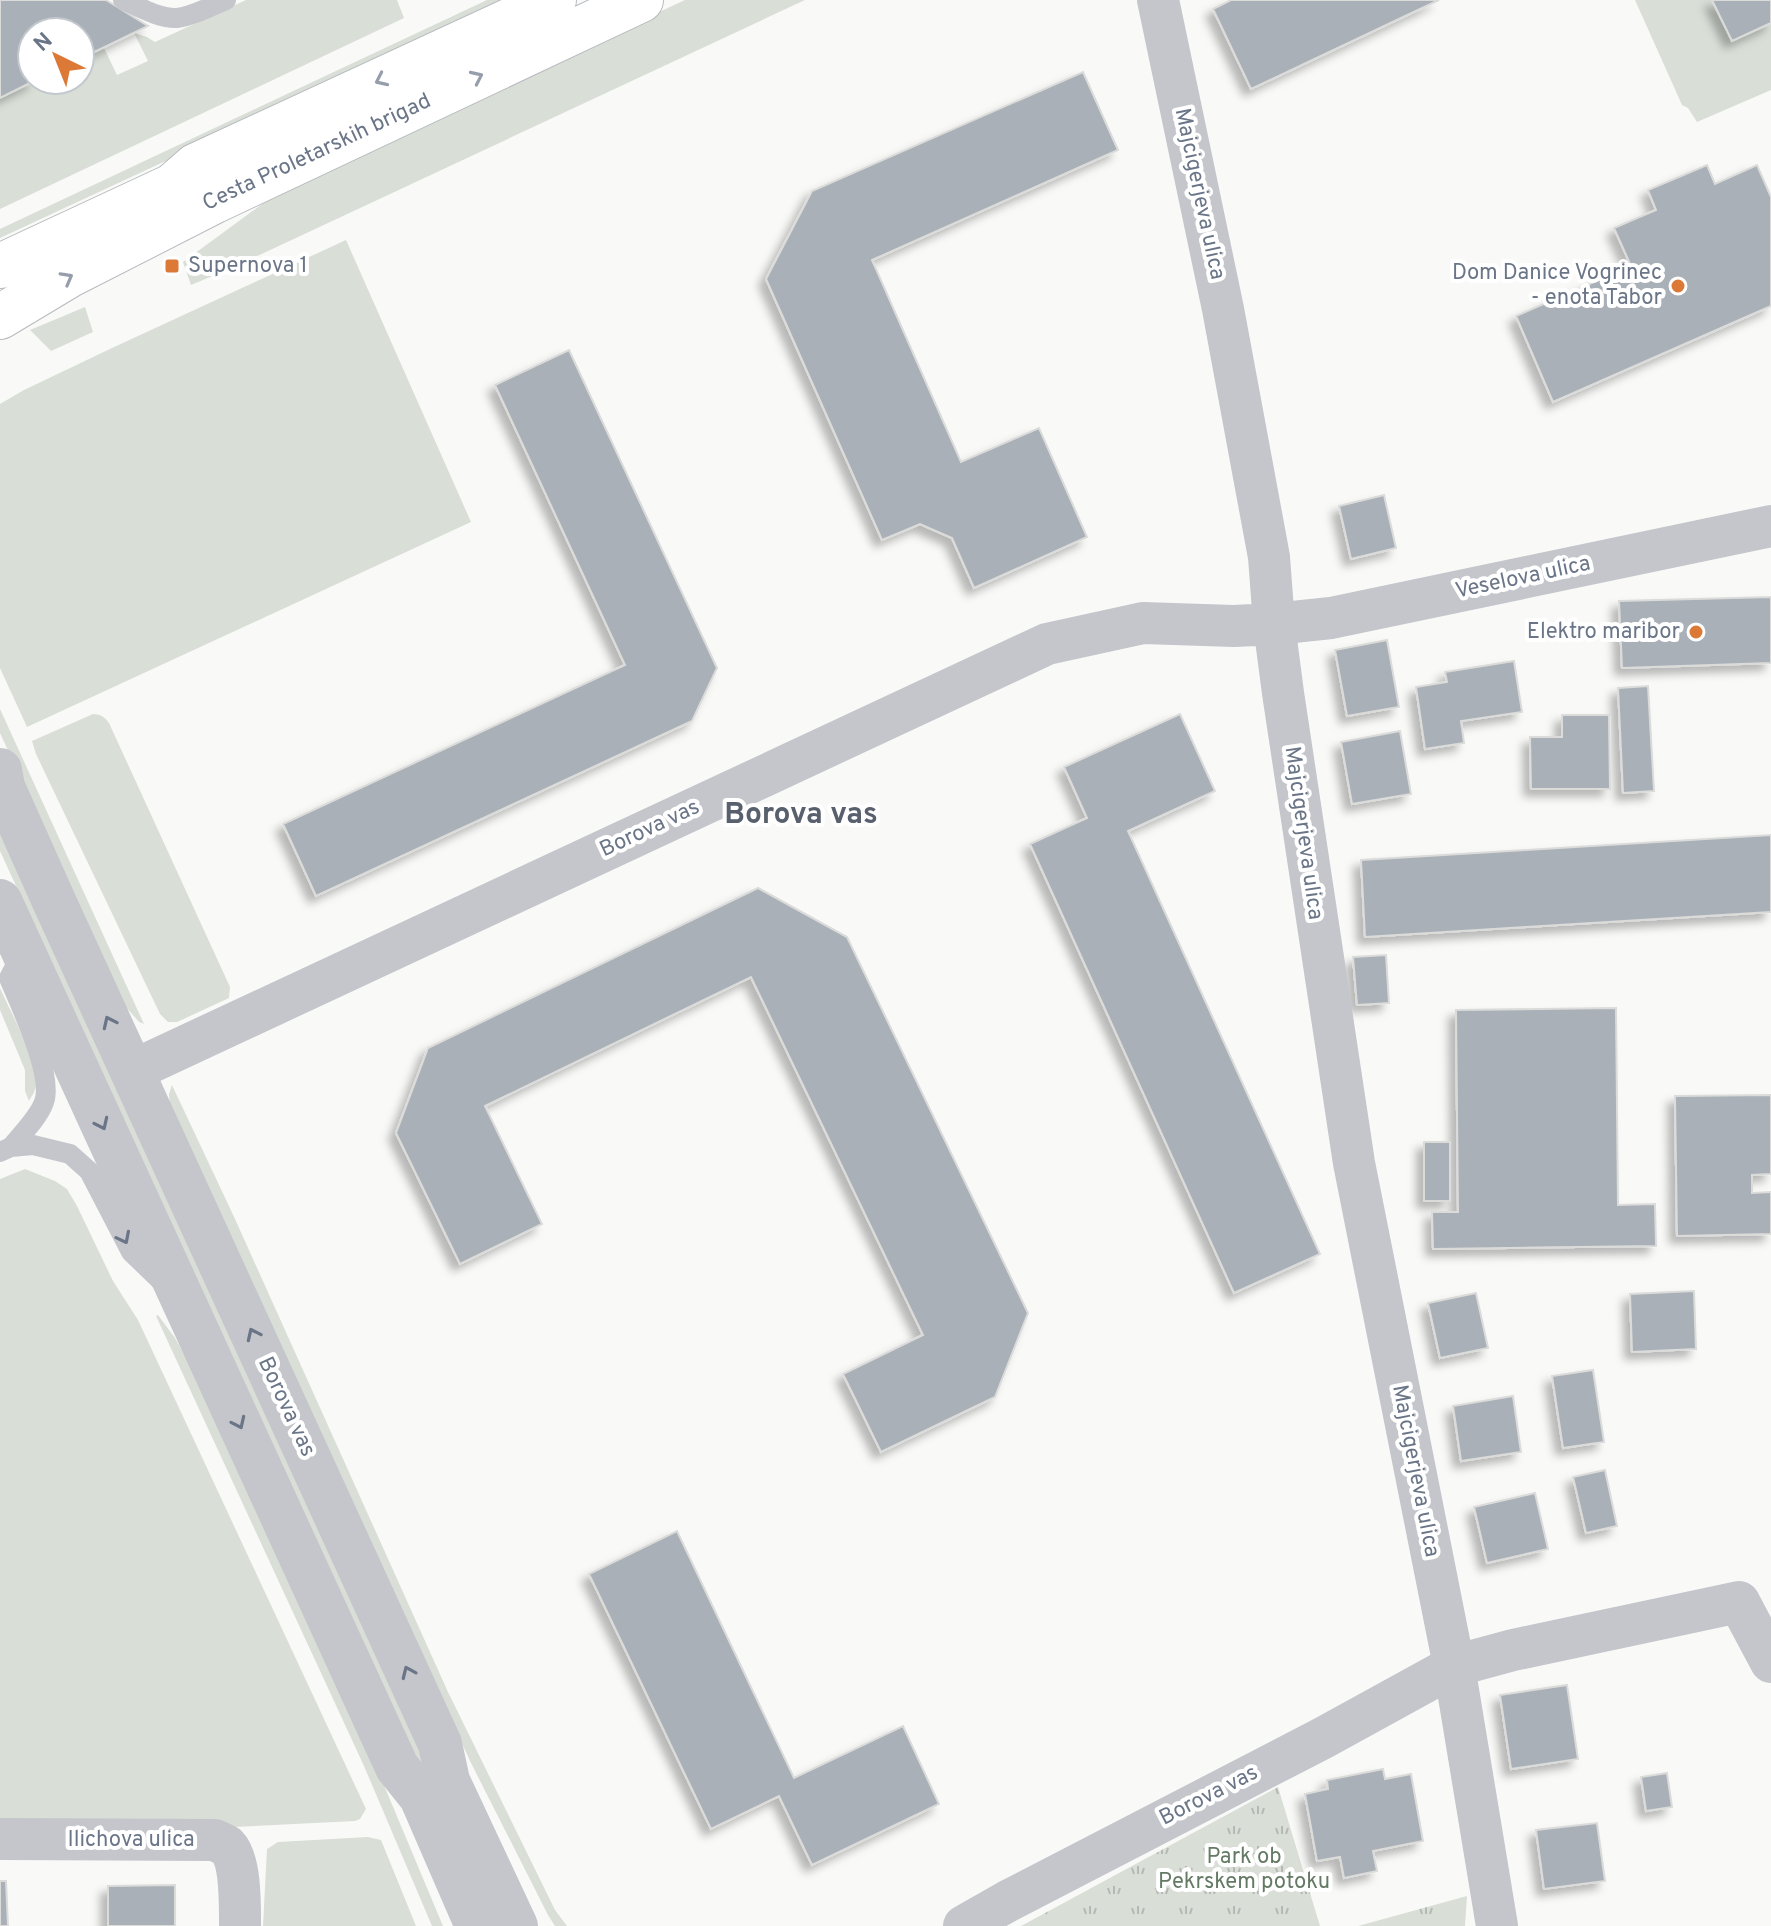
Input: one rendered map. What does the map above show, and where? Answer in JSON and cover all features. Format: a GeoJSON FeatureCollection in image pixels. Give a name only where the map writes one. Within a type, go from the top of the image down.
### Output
{"type":"FeatureCollection","features":[{"type":"Feature","properties":{"kind":"main road","name":"Cesta Proletarskih brigad"},"geometry":{"type":"LineString","coordinates":[[195,166],[554,0]]}},
{"type":"Feature","properties":{"kind":"main road","name":"Cesta Proletarskih brigad"},"geometry":{"type":"LineString","coordinates":[[0,317],[70,275],[215,201],[641,0]]}},
{"type":"Feature","properties":{"kind":"main road"},"geometry":{"type":"LineString","coordinates":[[0,247],[167,170],[195,166]]}},
{"type":"Feature","properties":{"kind":"main road"},"geometry":{"type":"LineString","coordinates":[[0,266],[172,186],[195,166]]}},
{"type":"Feature","properties":{"kind":"street","name":"Majcigerjeva ulica"},"geometry":{"type":"LineString","coordinates":[[1158,0],[1223,309],[1264,526],[1302,828],[1354,1163],[1454,1666],[1497,1926]]}},
{"type":"Feature","properties":{"kind":"street","name":"Veselova ulica"},"geometry":{"type":"LineString","coordinates":[[1274,624],[1331,618],[1771,526]]}},
{"type":"Feature","properties":{"kind":"street","name":"Borova vas"},"geometry":{"type":"LineString","coordinates":[[132,1071],[1047,644],[1143,623],[1274,624]]}},
{"type":"Feature","properties":{"kind":"street","name":"Borova vas"},"geometry":{"type":"LineString","coordinates":[[1,780],[440,1744]]}},
{"type":"Feature","properties":{"kind":"street"},"geometry":{"type":"LineString","coordinates":[[0,901],[397,1767],[421,1797],[477,1926]]}},
{"type":"Feature","properties":{"kind":"street"},"geometry":{"type":"LineString","coordinates":[[1454,1666],[1513,1650],[1739,1602],[1771,1662]]}},
{"type":"Feature","properties":{"kind":"street","name":"Borova vas"},"geometry":{"type":"LineString","coordinates":[[964,1926],[1454,1666]]}},
{"type":"Feature","properties":{"kind":"street"},"geometry":{"type":"LineString","coordinates":[[440,1744],[448,1781],[516,1926]]}},
{"type":"Feature","properties":{"kind":"street"},"geometry":{"type":"LineString","coordinates":[[440,1744],[463,1774],[545,1926]]}},
{"type":"Feature","properties":{"kind":"street"},"geometry":{"type":"LineString","coordinates":[[397,1767],[403,1801],[455,1926]]}},
{"type":"Feature","properties":{"kind":"street","name":"Ilichova ulica"},"geometry":{"type":"LineString","coordinates":[[0,1839],[215,1840],[226,1845],[230,1851],[240,1882],[240,1926]]}},
{"type":"Feature","properties":{"kind":"lane"},"geometry":{"type":"LineString","coordinates":[[123,0],[161,16],[178,18],[226,0]]}},
{"type":"Feature","properties":{"kind":"lane"},"geometry":{"type":"LineString","coordinates":[[5,1149],[27,1129],[44,1101],[45,1077],[9,978],[23,951]]}},
{"type":"Feature","properties":{"kind":"lane"},"geometry":{"type":"LineString","coordinates":[[5,1149],[33,1145],[70,1154],[80,1162],[89,1171],[131,1252],[183,1302]]}},
{"type":"Feature","properties":{"kind":"green space"},"geometry":{"type":"Polygon","coordinates":[[[246,0],[397,0],[404,18],[0,209],[0,98],[16,90],[16,96],[96,96],[96,52],[104,48],[117,75],[148,61],[134,33],[155,42],[246,0]]]}},
{"type":"Feature","properties":{"kind":"green space"},"geometry":{"type":"Polygon","coordinates":[[[487,0],[512,0],[0,238],[0,229],[487,0]]]}},
{"type":"Feature","properties":{"kind":"green space"},"geometry":{"type":"Polygon","coordinates":[[[685,0],[805,0],[191,285],[183,262],[265,202],[443,112],[685,0]]]}},
{"type":"Feature","properties":{"kind":"green space"},"geometry":{"type":"Polygon","coordinates":[[[1635,0],[1712,0],[1771,23],[1771,90],[1697,122],[1688,108],[1682,105],[1635,0]]]}},
{"type":"Feature","properties":{"kind":"green space"},"geometry":{"type":"Polygon","coordinates":[[[346,240],[471,522],[27,727],[0,668],[0,404],[112,348],[346,240]]]}},
{"type":"Feature","properties":{"kind":"green space"},"geometry":{"type":"Polygon","coordinates":[[[85,307],[93,332],[51,351],[30,330],[85,307]]]}},
{"type":"Feature","properties":{"kind":"green space"},"geometry":{"type":"Polygon","coordinates":[[[0,709],[144,1024],[125,1006],[0,733],[0,709]]]}},
{"type":"Feature","properties":{"kind":"green space"},"geometry":{"type":"Polygon","coordinates":[[[93,714],[102,716],[109,723],[230,987],[229,998],[177,1022],[168,1022],[160,1014],[32,741],[93,714]]]}},
{"type":"Feature","properties":{"kind":"green space"},"geometry":{"type":"Polygon","coordinates":[[[0,832],[420,1746],[493,1926],[0,851],[0,832]]]}},
{"type":"Feature","properties":{"kind":"green space"},"geometry":{"type":"Polygon","coordinates":[[[0,988],[32,1061],[36,1084],[29,1101],[25,1091],[25,1070],[0,1010],[0,988]]]}},
{"type":"Feature","properties":{"kind":"green space"},"geometry":{"type":"Polygon","coordinates":[[[172,1085],[448,1692],[555,1910],[567,1926],[555,1926],[548,1915],[471,1763],[170,1108],[172,1085]]]}},
{"type":"Feature","properties":{"kind":"green space"},"geometry":{"type":"Polygon","coordinates":[[[25,1169],[67,1189],[113,1281],[138,1320],[366,1809],[360,1819],[234,1827],[0,1823],[0,1179],[25,1169]]]}},
{"type":"Feature","properties":{"kind":"green space"},"geometry":{"type":"Polygon","coordinates":[[[158,1315],[196,1376],[378,1771],[443,1926],[432,1926],[364,1766],[158,1315]]]}},
{"type":"Feature","properties":{"kind":"green space","name":"Park ob Pekrskem potoku"},"geometry":{"type":"Polygon","coordinates":[[[1278,1787],[1320,1926],[1021,1926],[1278,1787]]]}},
{"type":"Feature","properties":{"kind":"green space"},"geometry":{"type":"Polygon","coordinates":[[[368,1837],[381,1840],[416,1926],[263,1926],[267,1849],[278,1842],[368,1837]]]}},
{"type":"Feature","properties":{"kind":"green space","name":"Park ob Pekrskem potoku"},"geometry":{"type":"Polygon","coordinates":[[[1467,1896],[1465,1926],[1358,1926],[1467,1896]]]}},
{"type":"Feature","properties":{"kind":"building"},"geometry":{"type":"Polygon","coordinates":[[[0,0],[106,0],[148,26],[96,51],[96,16],[16,16],[16,90],[0,98],[0,0]]]}},
{"type":"Feature","properties":{"kind":"building"},"geometry":{"type":"Polygon","coordinates":[[[1231,0],[1439,0],[1251,89],[1213,9],[1231,0]]]}},
{"type":"Feature","properties":{"kind":"building"},"geometry":{"type":"Polygon","coordinates":[[[1712,0],[1771,0],[1771,23],[1732,41],[1712,0]]]}},
{"type":"Feature","properties":{"kind":"building"},"geometry":{"type":"Polygon","coordinates":[[[1083,72],[1118,150],[872,260],[961,462],[1039,428],[1087,537],[974,588],[952,538],[920,524],[882,540],[766,279],[812,191],[1083,72]]]}},
{"type":"Feature","properties":{"kind":"building","name":"Dom Danice Vogrinec - enota Tabor"},"geometry":{"type":"Polygon","coordinates":[[[1707,165],[1715,184],[1757,165],[1771,197],[1771,306],[1553,402],[1516,316],[1631,266],[1614,228],[1656,210],[1648,190],[1707,165]]]}},
{"type":"Feature","properties":{"kind":"building"},"geometry":{"type":"Polygon","coordinates":[[[569,350],[717,668],[692,721],[316,896],[283,824],[625,665],[495,385],[569,350]]]}},
{"type":"Feature","properties":{"kind":"building"},"geometry":{"type":"Polygon","coordinates":[[[1384,495],[1396,548],[1351,559],[1339,506],[1384,495]]]}},
{"type":"Feature","properties":{"kind":"building","name":"Elektro maribor"},"geometry":{"type":"Polygon","coordinates":[[[1771,597],[1771,663],[1622,668],[1619,601],[1771,597]]]}},
{"type":"Feature","properties":{"kind":"building"},"geometry":{"type":"Polygon","coordinates":[[[1387,640],[1399,707],[1347,716],[1335,650],[1387,640]]]}},
{"type":"Feature","properties":{"kind":"building"},"geometry":{"type":"Polygon","coordinates":[[[1514,661],[1522,712],[1461,721],[1464,743],[1425,749],[1416,687],[1447,682],[1445,672],[1514,661]]]}},
{"type":"Feature","properties":{"kind":"building"},"geometry":{"type":"Polygon","coordinates":[[[1648,686],[1654,791],[1623,793],[1618,688],[1648,686]]]}},
{"type":"Feature","properties":{"kind":"building"},"geometry":{"type":"Polygon","coordinates":[[[1180,714],[1215,791],[1128,831],[1320,1254],[1234,1293],[1030,844],[1087,818],[1064,767],[1180,714]]]}},
{"type":"Feature","properties":{"kind":"building"},"geometry":{"type":"Polygon","coordinates":[[[1562,715],[1609,715],[1610,789],[1531,789],[1530,737],[1562,737],[1562,715]]]}},
{"type":"Feature","properties":{"kind":"building"},"geometry":{"type":"Polygon","coordinates":[[[1400,731],[1411,794],[1352,804],[1341,742],[1400,731]]]}},
{"type":"Feature","properties":{"kind":"building"},"geometry":{"type":"Polygon","coordinates":[[[1771,835],[1771,912],[1365,937],[1361,860],[1771,835]]]}},
{"type":"Feature","properties":{"kind":"building"},"geometry":{"type":"Polygon","coordinates":[[[758,888],[847,937],[1028,1313],[995,1397],[881,1452],[843,1374],[923,1335],[751,977],[485,1106],[542,1224],[460,1264],[396,1133],[428,1048],[758,888]]]}},
{"type":"Feature","properties":{"kind":"building"},"geometry":{"type":"Polygon","coordinates":[[[1386,955],[1389,1003],[1357,1005],[1353,957],[1386,955]]]}},
{"type":"Feature","properties":{"kind":"building"},"geometry":{"type":"Polygon","coordinates":[[[1616,1008],[1618,1205],[1655,1204],[1656,1246],[1433,1249],[1432,1212],[1458,1212],[1456,1010],[1616,1008]]]}},
{"type":"Feature","properties":{"kind":"building"},"geometry":{"type":"Polygon","coordinates":[[[1771,1095],[1771,1174],[1752,1175],[1752,1193],[1771,1192],[1771,1234],[1677,1236],[1675,1096],[1771,1095]]]}},
{"type":"Feature","properties":{"kind":"building"},"geometry":{"type":"Polygon","coordinates":[[[1424,1142],[1450,1142],[1450,1201],[1424,1201],[1424,1142]]]}},
{"type":"Feature","properties":{"kind":"building"},"geometry":{"type":"Polygon","coordinates":[[[1694,1291],[1696,1349],[1632,1352],[1630,1294],[1694,1291]]]}},
{"type":"Feature","properties":{"kind":"building"},"geometry":{"type":"Polygon","coordinates":[[[1476,1293],[1488,1348],[1440,1358],[1428,1303],[1476,1293]]]}},
{"type":"Feature","properties":{"kind":"building"},"geometry":{"type":"Polygon","coordinates":[[[1593,1370],[1604,1442],[1563,1448],[1552,1376],[1593,1370]]]}},
{"type":"Feature","properties":{"kind":"building"},"geometry":{"type":"Polygon","coordinates":[[[1513,1396],[1521,1452],[1461,1461],[1453,1406],[1513,1396]]]}},
{"type":"Feature","properties":{"kind":"building"},"geometry":{"type":"Polygon","coordinates":[[[1605,1470],[1617,1526],[1586,1533],[1573,1477],[1605,1470]]]}},
{"type":"Feature","properties":{"kind":"building"},"geometry":{"type":"Polygon","coordinates":[[[1535,1493],[1548,1549],[1487,1563],[1474,1507],[1535,1493]]]}},
{"type":"Feature","properties":{"kind":"building"},"geometry":{"type":"Polygon","coordinates":[[[677,1531],[794,1778],[903,1726],[939,1804],[812,1865],[779,1796],[711,1829],[589,1574],[677,1531]]]}},
{"type":"Feature","properties":{"kind":"building"},"geometry":{"type":"Polygon","coordinates":[[[1567,1685],[1578,1759],[1511,1769],[1500,1695],[1567,1685]]]}},
{"type":"Feature","properties":{"kind":"building"},"geometry":{"type":"Polygon","coordinates":[[[1383,1769],[1385,1779],[1411,1774],[1423,1841],[1373,1851],[1377,1871],[1344,1878],[1340,1857],[1317,1861],[1305,1794],[1328,1789],[1327,1780],[1383,1769]]]}},
{"type":"Feature","properties":{"kind":"building"},"geometry":{"type":"Polygon","coordinates":[[[1667,1773],[1672,1807],[1646,1811],[1641,1777],[1667,1773]]]}},
{"type":"Feature","properties":{"kind":"building"},"geometry":{"type":"Polygon","coordinates":[[[1597,1823],[1605,1881],[1544,1889],[1536,1830],[1597,1823]]]}},
{"type":"Feature","properties":{"kind":"building"},"geometry":{"type":"Polygon","coordinates":[[[0,1881],[6,1881],[8,1926],[0,1926],[0,1881]]]}},
{"type":"Feature","properties":{"kind":"building"},"geometry":{"type":"Polygon","coordinates":[[[175,1885],[175,1926],[108,1926],[108,1886],[175,1885]]]}},
{"type":"Feature","properties":{"kind":"place","name":"Supernova 1"},"geometry":{"type":"Point","coordinates":[172,266]}},
{"type":"Feature","properties":{"kind":"place","name":"Dom Danice Vogrinec - enota Tabor"},"geometry":{"type":"Point","coordinates":[1678,286]}},
{"type":"Feature","properties":{"kind":"place","name":"Elektro maribor"},"geometry":{"type":"Point","coordinates":[1696,632]}},
{"type":"Feature","properties":{"kind":"district","name":"Borova vas"},"geometry":{"type":"Point","coordinates":[801,815]}}]}
